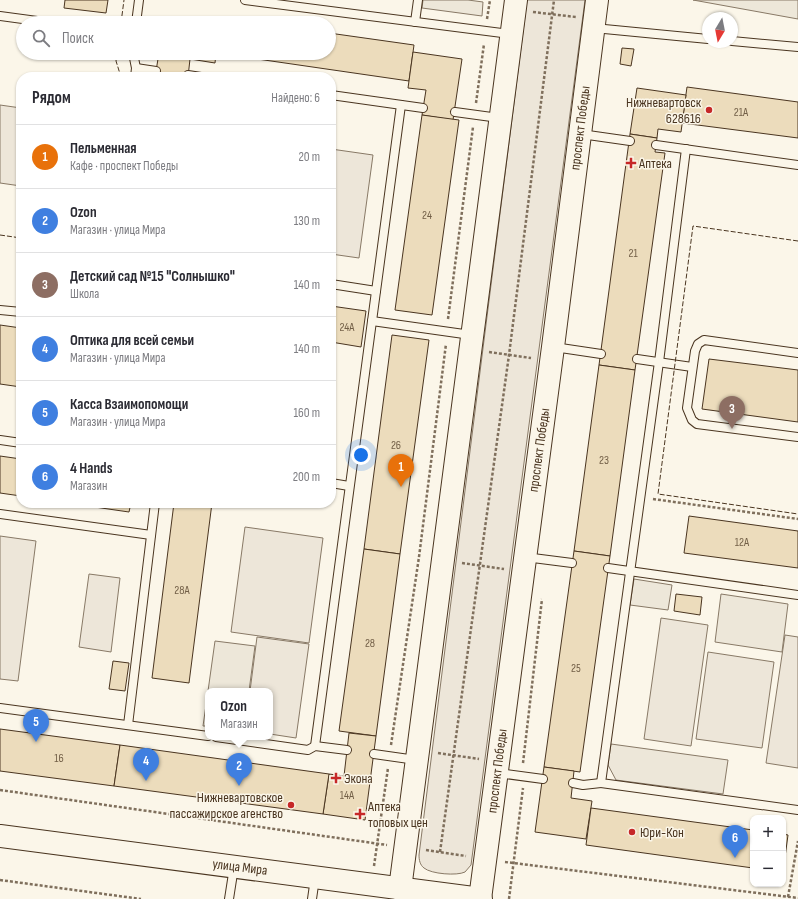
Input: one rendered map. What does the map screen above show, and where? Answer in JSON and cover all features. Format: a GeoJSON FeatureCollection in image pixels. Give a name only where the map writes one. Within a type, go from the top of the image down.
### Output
{"type":"FeatureCollection","features":[{"type":"Feature","properties":{"kind":"main road"},"geometry":{"type":"LineString","coordinates":[[400,889],[444,560],[515,4]]}},
{"type":"Feature","properties":{"kind":"main road","name":"проспект Победы"},"geometry":{"type":"LineString","coordinates":[[480,899],[595,16]]}},
{"type":"Feature","properties":{"kind":"main road","name":"улица Мира"},"geometry":{"type":"LineString","coordinates":[[0,836],[480,899]]}},
{"type":"Feature","properties":{"kind":"lane"},"geometry":{"type":"LineString","coordinates":[[137,16],[139,0]]}},
{"type":"Feature","properties":{"kind":"lane"},"geometry":{"type":"LineString","coordinates":[[244,0],[511,34]]}},
{"type":"Feature","properties":{"kind":"lane"},"geometry":{"type":"LineString","coordinates":[[415,22],[418,0]]}},
{"type":"Feature","properties":{"kind":"lane"},"geometry":{"type":"LineString","coordinates":[[0,16],[16,18]]}},
{"type":"Feature","properties":{"kind":"lane"},"geometry":{"type":"LineString","coordinates":[[595,16],[702,37]]}},
{"type":"Feature","properties":{"kind":"lane"},"geometry":{"type":"LineString","coordinates":[[738,42],[798,47]]}},
{"type":"Feature","properties":{"kind":"lane"},"geometry":{"type":"LineString","coordinates":[[134,60],[136,72]]}},
{"type":"Feature","properties":{"kind":"lane"},"geometry":{"type":"LineString","coordinates":[[136,68],[156,71]]}},
{"type":"Feature","properties":{"kind":"lane"},"geometry":{"type":"LineString","coordinates":[[336,96],[423,108]]}},
{"type":"Feature","properties":{"kind":"lane"},"geometry":{"type":"LineString","coordinates":[[315,746],[401,105]]}},
{"type":"Feature","properties":{"kind":"lane"},"geometry":{"type":"LineString","coordinates":[[454,112],[500,118]]}},
{"type":"Feature","properties":{"kind":"lane"},"geometry":{"type":"LineString","coordinates":[[580,134],[630,141]]}},
{"type":"Feature","properties":{"kind":"lane"},"geometry":{"type":"LineString","coordinates":[[656,145],[798,165]]}},
{"type":"Feature","properties":{"kind":"lane"},"geometry":{"type":"LineString","coordinates":[[601,783],[641,497],[686,149]]}},
{"type":"Feature","properties":{"kind":"lane"},"geometry":{"type":"LineString","coordinates":[[336,285],[376,291]]}},
{"type":"Feature","properties":{"kind":"lane"},"geometry":{"type":"LineString","coordinates":[[0,310],[16,312]]}},
{"type":"Feature","properties":{"kind":"lane"},"geometry":{"type":"LineString","coordinates":[[372,321],[447,332],[471,342]]}},
{"type":"Feature","properties":{"kind":"lane"},"geometry":{"type":"LineString","coordinates":[[798,353],[704,340],[698,344],[695,350],[687,408],[692,420],[697,424],[798,437]]}},
{"type":"Feature","properties":{"kind":"lane"},"geometry":{"type":"LineString","coordinates":[[552,354],[601,354]]}},
{"type":"Feature","properties":{"kind":"lane"},"geometry":{"type":"LineString","coordinates":[[637,359],[692,367]]}},
{"type":"Feature","properties":{"kind":"lane"},"geometry":{"type":"LineString","coordinates":[[0,440],[16,442]]}},
{"type":"Feature","properties":{"kind":"lane"},"geometry":{"type":"LineString","coordinates":[[336,484],[349,486]]}},
{"type":"Feature","properties":{"kind":"lane"},"geometry":{"type":"LineString","coordinates":[[128,725],[154,508]]}},
{"type":"Feature","properties":{"kind":"lane"},"geometry":{"type":"LineString","coordinates":[[0,514],[151,535]]}},
{"type":"Feature","properties":{"kind":"lane"},"geometry":{"type":"LineString","coordinates":[[523,564],[572,563]]}},
{"type":"Feature","properties":{"kind":"lane"},"geometry":{"type":"LineString","coordinates":[[608,568],[798,595]]}},
{"type":"Feature","properties":{"kind":"lane"},"geometry":{"type":"LineString","coordinates":[[0,708],[205,736]]}},
{"type":"Feature","properties":{"kind":"lane"},"geometry":{"type":"LineString","coordinates":[[237,740],[308,750],[315,746],[347,750]]}},
{"type":"Feature","properties":{"kind":"lane"},"geometry":{"type":"LineString","coordinates":[[374,754],[390,756],[418,755]]}},
{"type":"Feature","properties":{"kind":"lane"},"geometry":{"type":"LineString","coordinates":[[497,767],[523,776],[543,779]]}},
{"type":"Feature","properties":{"kind":"lane"},"geometry":{"type":"LineString","coordinates":[[573,783],[601,783],[798,810]]}},
{"type":"Feature","properties":{"kind":"lane"},"geometry":{"type":"LineString","coordinates":[[229,899],[234,867]]}},
{"type":"Feature","properties":{"kind":"lane"},"geometry":{"type":"LineString","coordinates":[[312,899],[315,877]]}},
{"type":"Feature","properties":{"kind":"path"},"geometry":{"type":"LineString","coordinates":[[371,885],[419,557],[474,115],[490,0]]}},
{"type":"Feature","properties":{"kind":"path"},"geometry":{"type":"LineString","coordinates":[[440,852],[509,355],[554,0]]}},
{"type":"Feature","properties":{"kind":"path"},"geometry":{"type":"LineString","coordinates":[[489,6],[515,4],[552,14],[595,16]]}},
{"type":"Feature","properties":{"kind":"path"},"geometry":{"type":"LineString","coordinates":[[446,346],[471,342],[509,355],[552,354]]}},
{"type":"Feature","properties":{"kind":"path"},"geometry":{"type":"LineString","coordinates":[[641,497],[798,519]]}},
{"type":"Feature","properties":{"kind":"path"},"geometry":{"type":"LineString","coordinates":[[419,557],[479,565],[523,564]]}},
{"type":"Feature","properties":{"kind":"path"},"geometry":{"type":"LineString","coordinates":[[509,899],[523,794],[524,758],[542,598]]}},
{"type":"Feature","properties":{"kind":"path"},"geometry":{"type":"LineString","coordinates":[[418,755],[453,756],[497,767]]}},
{"type":"Feature","properties":{"kind":"path"},"geometry":{"type":"LineString","coordinates":[[0,790],[514,863],[798,898]]}},
{"type":"Feature","properties":{"kind":"path"},"geometry":{"type":"LineString","coordinates":[[788,897],[798,841]]}},
{"type":"Feature","properties":{"kind":"path"},"geometry":{"type":"LineString","coordinates":[[0,880],[141,899]]}},
{"type":"Feature","properties":{"kind":"shaded area"},"geometry":{"type":"Polygon","coordinates":[[[423,0],[468,0],[483,2],[482,16],[422,8],[423,0]]]}},
{"type":"Feature","properties":{"kind":"shaded area"},"geometry":{"type":"Polygon","coordinates":[[[527,0],[585,0],[471,865],[465,872],[444,874],[432,872],[424,868],[420,862],[419,855],[527,0]]]}},
{"type":"Feature","properties":{"kind":"shaded area"},"geometry":{"type":"Polygon","coordinates":[[[693,0],[798,0],[798,19],[693,0]]]}},
{"type":"Feature","properties":{"kind":"shaded area"},"geometry":{"type":"Polygon","coordinates":[[[0,105],[16,107],[16,185],[0,183],[0,105]]]}},
{"type":"Feature","properties":{"kind":"shaded area"},"geometry":{"type":"Polygon","coordinates":[[[336,150],[373,155],[359,258],[336,255],[336,150]]]}},
{"type":"Feature","properties":{"kind":"shaded area"},"geometry":{"type":"Polygon","coordinates":[[[245,527],[323,538],[309,643],[231,632],[245,527]]]}},
{"type":"Feature","properties":{"kind":"shaded area"},"geometry":{"type":"Polygon","coordinates":[[[0,536],[36,541],[18,681],[0,679],[0,536]]]}},
{"type":"Feature","properties":{"kind":"shaded area"},"geometry":{"type":"Polygon","coordinates":[[[89,574],[120,578],[111,652],[79,647],[89,574]]]}},
{"type":"Feature","properties":{"kind":"shaded area"},"geometry":{"type":"Polygon","coordinates":[[[634,579],[672,585],[668,610],[630,605],[634,579]]]}},
{"type":"Feature","properties":{"kind":"shaded area"},"geometry":{"type":"Polygon","coordinates":[[[721,594],[788,604],[782,652],[715,642],[721,594]]]}},
{"type":"Feature","properties":{"kind":"shaded area"},"geometry":{"type":"Polygon","coordinates":[[[661,618],[708,625],[691,746],[644,739],[661,618]]]}},
{"type":"Feature","properties":{"kind":"shaded area"},"geometry":{"type":"Polygon","coordinates":[[[785,635],[798,637],[798,768],[766,763],[785,635]]]}},
{"type":"Feature","properties":{"kind":"shaded area"},"geometry":{"type":"Polygon","coordinates":[[[257,637],[309,644],[296,738],[273,734],[273,688],[250,688],[257,637]]]}},
{"type":"Feature","properties":{"kind":"shaded area"},"geometry":{"type":"Polygon","coordinates":[[[215,641],[255,646],[249,688],[208,688],[215,641]]]}},
{"type":"Feature","properties":{"kind":"shaded area"},"geometry":{"type":"Polygon","coordinates":[[[708,652],[774,662],[762,748],[696,739],[708,652]]]}},
{"type":"Feature","properties":{"kind":"shaded area"},"geometry":{"type":"Polygon","coordinates":[[[205,712],[205,726],[203,726],[205,712]]]}},
{"type":"Feature","properties":{"kind":"shaded area"},"geometry":{"type":"Polygon","coordinates":[[[611,744],[728,760],[723,794],[616,780],[608,765],[611,744]]]}},
{"type":"Feature","properties":{"kind":"building"},"geometry":{"type":"Polygon","coordinates":[[[65,0],[108,0],[106,13],[64,8],[65,0]]]}},
{"type":"Feature","properties":{"kind":"building"},"geometry":{"type":"Polygon","coordinates":[[[336,34],[414,45],[409,81],[264,60],[336,60],[336,34]]]}},
{"type":"Feature","properties":{"kind":"building"},"geometry":{"type":"Polygon","coordinates":[[[622,48],[634,49],[631,66],[620,64],[622,48]]]}},
{"type":"Feature","properties":{"kind":"building"},"geometry":{"type":"Polygon","coordinates":[[[413,52],[462,59],[453,120],[422,115],[426,90],[408,88],[413,52]]]}},
{"type":"Feature","properties":{"kind":"building"},"geometry":{"type":"Polygon","coordinates":[[[158,60],[190,60],[189,72],[156,72],[158,60]]]}},
{"type":"Feature","properties":{"kind":"building"},"geometry":{"type":"Polygon","coordinates":[[[196,60],[215,60],[215,63],[196,60]]]}},
{"type":"Feature","properties":{"kind":"building"},"geometry":{"type":"Polygon","coordinates":[[[687,87],[798,102],[798,138],[682,123],[687,87]]]}},
{"type":"Feature","properties":{"kind":"building"},"geometry":{"type":"Polygon","coordinates":[[[637,88],[686,95],[681,132],[658,129],[657,138],[630,134],[637,88]]]}},
{"type":"Feature","properties":{"kind":"building"},"geometry":{"type":"Polygon","coordinates":[[[422,115],[459,120],[432,315],[395,310],[422,115]]]}},
{"type":"Feature","properties":{"kind":"building"},"geometry":{"type":"Polygon","coordinates":[[[630,134],[657,138],[655,152],[665,153],[635,370],[599,365],[630,134]]]}},
{"type":"Feature","properties":{"kind":"building"},"geometry":{"type":"Polygon","coordinates":[[[336,307],[366,311],[361,347],[336,343],[336,307]]]}},
{"type":"Feature","properties":{"kind":"building"},"geometry":{"type":"Polygon","coordinates":[[[0,325],[16,327],[16,386],[0,384],[0,325]]]}},
{"type":"Feature","properties":{"kind":"building"},"geometry":{"type":"Polygon","coordinates":[[[392,335],[429,340],[400,554],[364,549],[392,335]]]}},
{"type":"Feature","properties":{"kind":"building"},"geometry":{"type":"Polygon","coordinates":[[[709,359],[798,370],[798,422],[702,409],[709,359]]]}},
{"type":"Feature","properties":{"kind":"building"},"geometry":{"type":"Polygon","coordinates":[[[599,365],[635,370],[610,556],[574,551],[599,365]]]}},
{"type":"Feature","properties":{"kind":"building"},"geometry":{"type":"Polygon","coordinates":[[[0,456],[16,458],[16,495],[0,493],[0,456]]]}},
{"type":"Feature","properties":{"kind":"building"},"geometry":{"type":"Polygon","coordinates":[[[101,508],[130,508],[129,512],[101,508]]]}},
{"type":"Feature","properties":{"kind":"building"},"geometry":{"type":"Polygon","coordinates":[[[173,508],[211,508],[189,683],[152,678],[173,508]]]}},
{"type":"Feature","properties":{"kind":"building"},"geometry":{"type":"Polygon","coordinates":[[[689,516],[798,531],[798,568],[684,553],[689,516]]]}},
{"type":"Feature","properties":{"kind":"building"},"geometry":{"type":"Polygon","coordinates":[[[364,549],[400,554],[376,736],[339,731],[364,549]]]}},
{"type":"Feature","properties":{"kind":"building"},"geometry":{"type":"Polygon","coordinates":[[[574,551],[610,556],[580,772],[544,767],[574,551]]]}},
{"type":"Feature","properties":{"kind":"building"},"geometry":{"type":"Polygon","coordinates":[[[676,594],[702,597],[700,615],[674,611],[676,594]]]}},
{"type":"Feature","properties":{"kind":"building"},"geometry":{"type":"Polygon","coordinates":[[[113,661],[129,663],[125,691],[109,689],[113,661]]]}},
{"type":"Feature","properties":{"kind":"building"},"geometry":{"type":"Polygon","coordinates":[[[0,729],[120,745],[114,786],[0,771],[0,729]]]}},
{"type":"Feature","properties":{"kind":"building"},"geometry":{"type":"Polygon","coordinates":[[[349,733],[376,736],[365,820],[323,814],[329,774],[344,776],[349,733]]]}},
{"type":"Feature","properties":{"kind":"building"},"geometry":{"type":"Polygon","coordinates":[[[120,745],[329,774],[323,814],[114,786],[120,745]]]}},
{"type":"Feature","properties":{"kind":"building"},"geometry":{"type":"Polygon","coordinates":[[[544,767],[574,771],[571,798],[592,801],[586,839],[535,832],[544,767]]]}},
{"type":"Feature","properties":{"kind":"building"},"geometry":{"type":"Polygon","coordinates":[[[591,808],[750,830],[750,868],[586,845],[591,808]]]}},
{"type":"Feature","properties":{"kind":"building"},"geometry":{"type":"Polygon","coordinates":[[[786,835],[788,835],[786,850],[786,835]]]}},
{"type":"Feature","properties":{"kind":"fence"},"geometry":{"type":"LineString","coordinates":[[122,16],[124,0]]}},
{"type":"Feature","properties":{"kind":"fence"},"geometry":{"type":"LineString","coordinates":[[116,60],[119,72]]}},
{"type":"Feature","properties":{"kind":"fence"},"geometry":{"type":"LineString","coordinates":[[798,241],[693,226],[658,494],[798,514]]}},
{"type":"Feature","properties":{"kind":"fence"},"geometry":{"type":"LineString","coordinates":[[0,235],[16,237]]}},
{"type":"Feature","properties":{"kind":"place","name":"Нижневартовск 628616"},"geometry":{"type":"Point","coordinates":[709,110]}},
{"type":"Feature","properties":{"kind":"place","name":"Аптека"},"geometry":{"type":"Point","coordinates":[631,163]}},
{"type":"Feature","properties":{"kind":"place","name":"Детский сад №15 \"Солнышко\""},"geometry":{"type":"Point","coordinates":[732,429]}},
{"type":"Feature","properties":{"kind":"place","name":"Пельменная"},"geometry":{"type":"Point","coordinates":[401,487]}},
{"type":"Feature","properties":{"kind":"place","name":"Касса Взаимопомощи"},"geometry":{"type":"Point","coordinates":[36,742]}},
{"type":"Feature","properties":{"kind":"place","name":"Экона"},"geometry":{"type":"Point","coordinates":[336,778]}},
{"type":"Feature","properties":{"kind":"place","name":"Оптика для всей семьи"},"geometry":{"type":"Point","coordinates":[146,781]}},
{"type":"Feature","properties":{"kind":"place","name":"Ozon"},"geometry":{"type":"Point","coordinates":[239,786]}},
{"type":"Feature","properties":{"kind":"place","name":"Нижневартовское пассажирское агенство"},"geometry":{"type":"Point","coordinates":[291,805]}},
{"type":"Feature","properties":{"kind":"place","name":"Аптека топовых цен"},"geometry":{"type":"Point","coordinates":[360,814]}},
{"type":"Feature","properties":{"kind":"place","name":"Юри-Кон"},"geometry":{"type":"Point","coordinates":[632,832]}},
{"type":"Feature","properties":{"kind":"place","name":"4 Hands"},"geometry":{"type":"Point","coordinates":[735,858]}}]}
